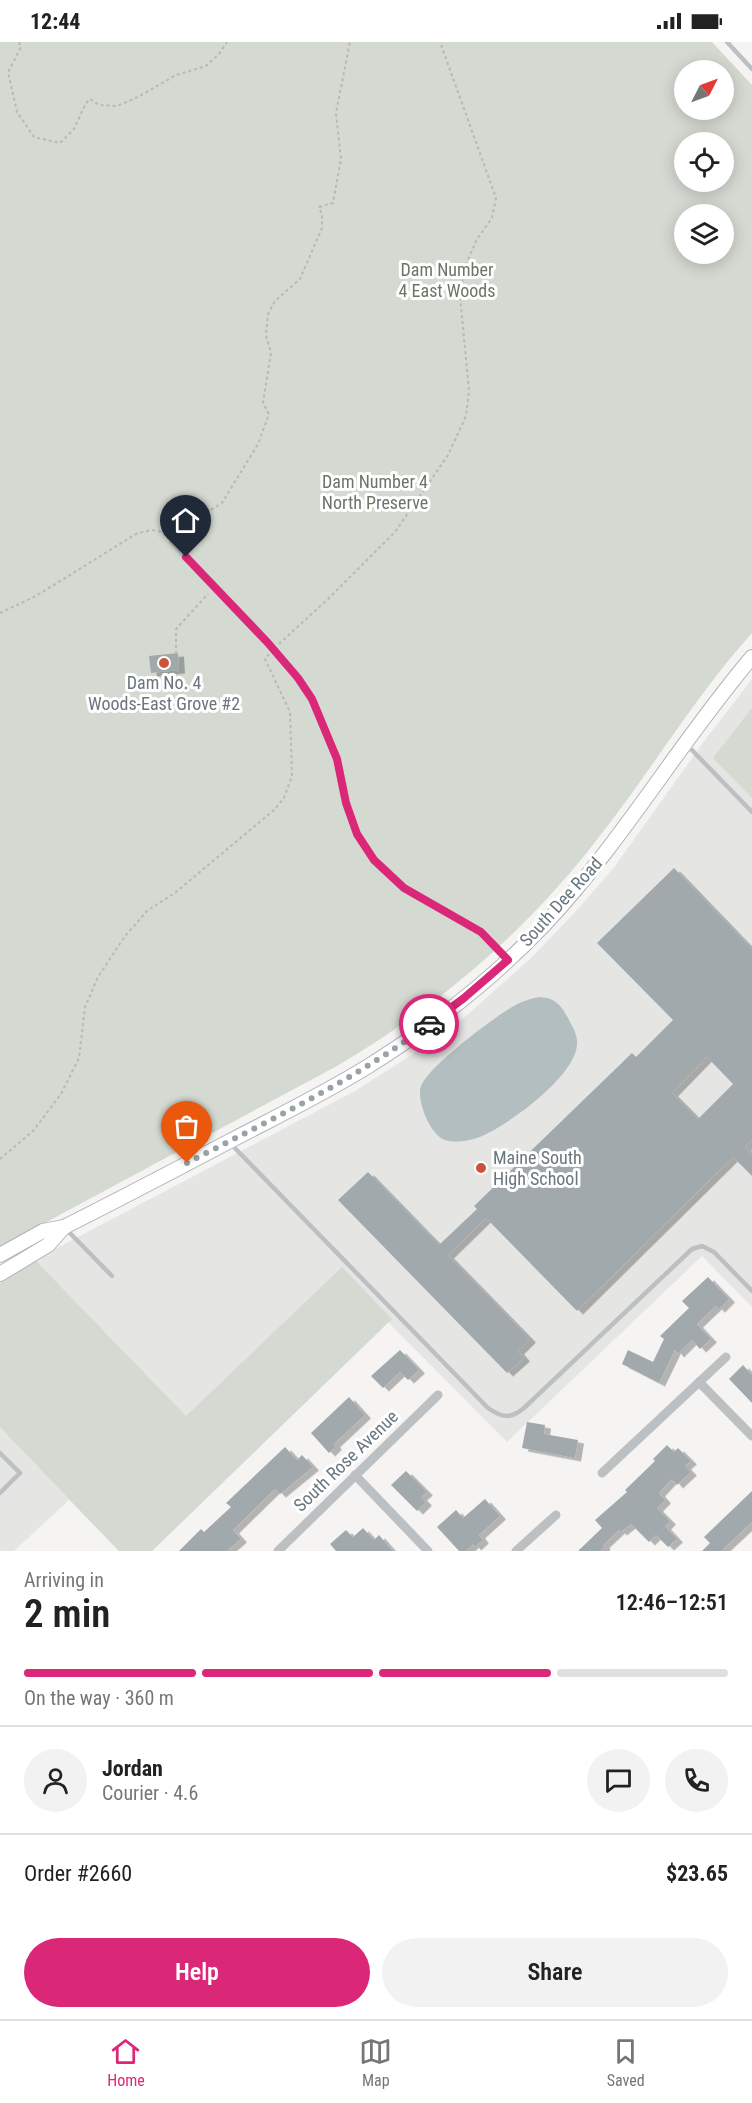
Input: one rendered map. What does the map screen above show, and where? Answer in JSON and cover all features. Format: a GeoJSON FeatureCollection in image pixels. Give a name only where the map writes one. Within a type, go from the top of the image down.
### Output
{"type":"FeatureCollection","features":[{"type":"Feature","properties":{"kind":"main road","name":"South Dee Road"},"geometry":{"type":"LineString","coordinates":[[0,1255],[43,1231],[64,1227],[316,1096],[392,1051],[464,998],[544,925],[584,881],[685,743],[752,657]]}},
{"type":"Feature","properties":{"kind":"main road","name":"South Dee Road"},"geometry":{"type":"LineString","coordinates":[[0,1274],[48,1245],[64,1227]]}},
{"type":"Feature","properties":{"kind":"street"},"geometry":{"type":"LineString","coordinates":[[602,1473],[726,1357]]}},
{"type":"Feature","properties":{"kind":"street"},"geometry":{"type":"LineString","coordinates":[[699,1382],[752,1436]]}},
{"type":"Feature","properties":{"kind":"street","name":"South Rose Avenue"},"geometry":{"type":"LineString","coordinates":[[278,1551],[438,1395]]}},
{"type":"Feature","properties":{"kind":"street"},"geometry":{"type":"LineString","coordinates":[[355,1475],[428,1551]]}},
{"type":"Feature","properties":{"kind":"street"},"geometry":{"type":"LineString","coordinates":[[516,1551],[556,1515]]}},
{"type":"Feature","properties":{"kind":"lane"},"geometry":{"type":"LineString","coordinates":[[727,42],[752,69]]}},
{"type":"Feature","properties":{"kind":"lane"},"geometry":{"type":"LineString","coordinates":[[171,542],[268,643],[298,678],[312,699],[337,759],[351,820],[369,853],[388,875],[404,888],[481,932],[508,960]]}},
{"type":"Feature","properties":{"kind":"lane"},"geometry":{"type":"LineString","coordinates":[[685,743],[752,812]]}},
{"type":"Feature","properties":{"kind":"lane"},"geometry":{"type":"LineString","coordinates":[[228,1142],[488,1408],[503,1416],[510,1417],[524,1408],[692,1249],[702,1246],[714,1252],[752,1291]]}},
{"type":"Feature","properties":{"kind":"lane"},"geometry":{"type":"LineString","coordinates":[[64,1227],[112,1276]]}},
{"type":"Feature","properties":{"kind":"lane"},"geometry":{"type":"LineString","coordinates":[[0,1453],[20,1473],[0,1493]]}},
{"type":"Feature","properties":{"kind":"path"},"geometry":{"type":"LineString","coordinates":[[19,42],[21,47],[8,72],[17,112],[34,137],[60,143],[74,129],[90,99],[99,105],[117,106],[138,97],[176,75],[206,66],[219,54],[227,42]]}},
{"type":"Feature","properties":{"kind":"path"},"geometry":{"type":"LineString","coordinates":[[0,613],[36,596],[136,534],[150,530],[162,532],[201,516],[222,503],[261,436],[269,414],[263,403],[271,353],[266,335],[268,314],[275,301],[300,279],[322,228],[322,215],[319,207],[333,203],[341,159],[336,113],[350,42]]}},
{"type":"Feature","properties":{"kind":"path"},"geometry":{"type":"LineString","coordinates":[[278,644],[331,597],[395,532],[448,455],[465,416],[470,391],[460,296],[465,266],[477,239],[492,218],[496,198],[440,42]]}},
{"type":"Feature","properties":{"kind":"path"},"geometry":{"type":"LineString","coordinates":[[162,532],[171,542]]}},
{"type":"Feature","properties":{"kind":"path"},"geometry":{"type":"LineString","coordinates":[[176,654],[177,629],[214,587]]}},
{"type":"Feature","properties":{"kind":"path"},"geometry":{"type":"LineString","coordinates":[[0,1159],[33,1131],[61,1094],[79,1058],[85,1007],[98,977],[125,936],[147,911],[176,892],[274,810],[284,798],[292,776],[290,712],[277,680],[265,659],[270,653]]}},
{"type":"Feature","properties":{"kind":"shaded area","name":"Maine South High School"},"geometry":{"type":"Polygon","coordinates":[[[752,679],[752,1307],[702,1256],[507,1442],[388,1322],[152,1551],[119,1551],[69,1500],[14,1551],[0,1551],[0,1283],[40,1257],[355,1091],[424,1047],[466,1016],[532,957],[615,866],[705,740],[752,679]]]}},
{"type":"Feature","properties":{"kind":"shaded area"},"geometry":{"type":"Polygon","coordinates":[[[539,997],[554,1001],[561,1007],[576,1035],[577,1045],[573,1058],[564,1072],[537,1100],[489,1132],[477,1138],[461,1141],[449,1141],[439,1137],[429,1124],[422,1108],[420,1092],[426,1077],[492,1020],[517,1004],[539,997]]]}},
{"type":"Feature","properties":{"kind":"green space","name":"Dam Number 4 East Woods"},"geometry":{"type":"Polygon","coordinates":[[[0,42],[712,42],[729,60],[674,60],[674,120],[734,120],[734,66],[752,85],[752,633],[712,682],[599,837],[542,904],[511,935],[446,992],[375,1043],[337,1066],[0,1247],[0,42]]]}},
{"type":"Feature","properties":{"kind":"green space"},"geometry":{"type":"Polygon","coordinates":[[[752,708],[752,798],[713,758],[752,708]]]}},
{"type":"Feature","properties":{"kind":"green space"},"geometry":{"type":"Polygon","coordinates":[[[35,1260],[186,1416],[342,1267],[392,1319],[152,1551],[119,1551],[0,1427],[0,1283],[35,1260]]]}},
{"type":"Feature","properties":{"kind":"building","name":"Dam No. 4 Woods-East Grove #2"},"geometry":{"type":"Polygon","coordinates":[[[178,653],[179,670],[151,673],[149,656],[178,653]]]}},
{"type":"Feature","properties":{"kind":"building"},"geometry":{"type":"Polygon","coordinates":[[[674,868],[752,949],[752,1140],[745,1147],[752,1155],[752,1176],[733,1157],[577,1311],[486,1218],[448,1255],[530,1339],[518,1351],[524,1358],[507,1373],[338,1200],[368,1172],[439,1245],[477,1209],[474,1206],[632,1053],[636,1057],[673,1020],[597,943],[674,868]],[[707,1057],[672,1093],[698,1119],[733,1084],[707,1057]]]}},
{"type":"Feature","properties":{"kind":"building"},"geometry":{"type":"Polygon","coordinates":[[[708,1277],[729,1299],[719,1309],[716,1306],[697,1324],[711,1339],[700,1349],[692,1340],[678,1354],[675,1350],[659,1383],[622,1364],[628,1350],[653,1362],[664,1339],[660,1336],[689,1308],[682,1301],[708,1277]]]}},
{"type":"Feature","properties":{"kind":"building"},"geometry":{"type":"Polygon","coordinates":[[[400,1350],[419,1370],[408,1380],[400,1372],[383,1388],[371,1376],[400,1350]]]}},
{"type":"Feature","properties":{"kind":"building"},"geometry":{"type":"Polygon","coordinates":[[[743,1365],[752,1375],[752,1403],[729,1379],[743,1365]]]}},
{"type":"Feature","properties":{"kind":"building"},"geometry":{"type":"Polygon","coordinates":[[[349,1397],[365,1415],[334,1444],[336,1446],[329,1453],[311,1433],[349,1397]]]}},
{"type":"Feature","properties":{"kind":"building"},"geometry":{"type":"Polygon","coordinates":[[[527,1422],[545,1425],[544,1434],[578,1440],[575,1458],[522,1448],[527,1422]]]}},
{"type":"Feature","properties":{"kind":"building"},"geometry":{"type":"Polygon","coordinates":[[[667,1445],[674,1452],[678,1448],[691,1461],[685,1466],[691,1472],[677,1485],[672,1479],[659,1493],[665,1500],[657,1508],[670,1521],[665,1526],[677,1539],[668,1547],[656,1535],[649,1542],[631,1524],[621,1532],[619,1530],[603,1545],[605,1546],[600,1551],[578,1551],[602,1528],[595,1520],[627,1492],[625,1490],[655,1461],[653,1459],[667,1445]]]}},
{"type":"Feature","properties":{"kind":"building"},"geometry":{"type":"Polygon","coordinates":[[[285,1447],[297,1460],[302,1455],[313,1467],[280,1494],[275,1489],[233,1530],[241,1539],[227,1551],[179,1551],[201,1529],[204,1532],[231,1507],[226,1503],[285,1447]]]}},
{"type":"Feature","properties":{"kind":"building"},"geometry":{"type":"Polygon","coordinates":[[[406,1471],[427,1492],[421,1497],[426,1502],[417,1511],[391,1485],[406,1471]]]}},
{"type":"Feature","properties":{"kind":"building"},"geometry":{"type":"Polygon","coordinates":[[[752,1491],[752,1522],[721,1551],[702,1551],[710,1543],[704,1537],[752,1491]]]}},
{"type":"Feature","properties":{"kind":"building"},"geometry":{"type":"Polygon","coordinates":[[[485,1499],[500,1516],[479,1535],[483,1540],[475,1547],[473,1544],[466,1551],[459,1551],[437,1527],[456,1510],[463,1518],[485,1499]]]}},
{"type":"Feature","properties":{"kind":"building"},"geometry":{"type":"Polygon","coordinates":[[[363,1528],[374,1540],[379,1535],[393,1551],[336,1551],[330,1544],[346,1530],[353,1537],[363,1528]]]}},
{"type":"Feature","properties":{"kind":"way so far"},"geometry":{"type":"LineString","coordinates":[[187,1163],[365,1068],[429,1024]]}},
{"type":"Feature","properties":{"kind":"place","name":"Dam No. 4 Woods-East Grove #2"},"geometry":{"type":"Point","coordinates":[164,663]}},
{"type":"Feature","properties":{"kind":"place","name":"Maine South High School"},"geometry":{"type":"Point","coordinates":[481,1168]}},
{"type":"Feature","properties":{"kind":"route"},"geometry":{"type":"LineString","coordinates":[[186,557],[268,643],[298,678],[312,699],[337,759],[351,820],[364,847],[374,860],[404,888],[481,932],[508,960],[464,998],[429,1024]]}},
{"type":"Feature","properties":{"kind":"park label","name":"Dam Number 4 North Preserve"},"geometry":{"type":"Point","coordinates":[375,492]}}]}
